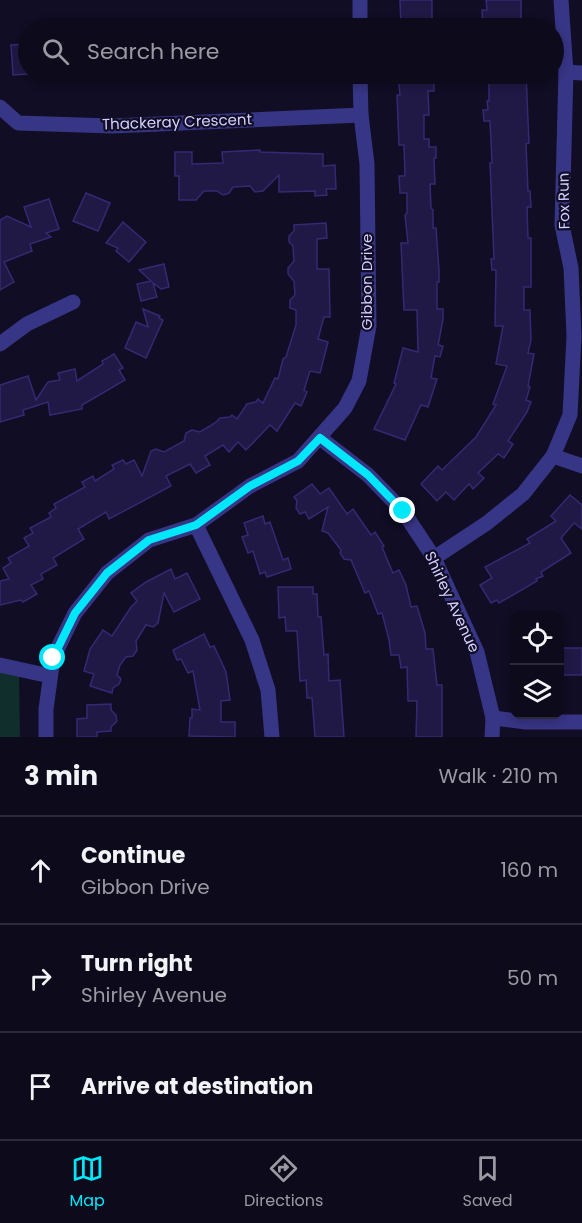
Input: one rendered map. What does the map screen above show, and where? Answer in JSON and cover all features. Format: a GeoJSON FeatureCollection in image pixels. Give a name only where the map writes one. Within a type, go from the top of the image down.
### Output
{"type":"FeatureCollection","features":[{"type":"Feature","properties":{"kind":"street"},"geometry":{"type":"LineString","coordinates":[[360,0],[360,18]]}},
{"type":"Feature","properties":{"kind":"street","name":"Fox Run"},"geometry":{"type":"LineString","coordinates":[[434,558],[487,524],[523,494],[553,456],[570,415],[577,268],[562,225],[574,73],[561,0]]}},
{"type":"Feature","properties":{"kind":"street","name":"Gibbon Drive"},"geometry":{"type":"LineString","coordinates":[[46,737],[46,709],[53,658],[75,613],[107,573],[149,540],[196,525],[250,486],[298,461],[345,408],[359,381],[369,326],[367,164],[361,115],[360,84]]}},
{"type":"Feature","properties":{"kind":"street","name":"Thackeray Crescent"},"geometry":{"type":"LineString","coordinates":[[0,107],[18,123],[112,126],[361,115]]}},
{"type":"Feature","properties":{"kind":"street"},"geometry":{"type":"LineString","coordinates":[[0,344],[27,324],[73,303]]}},
{"type":"Feature","properties":{"kind":"street","name":"Shirley Avenue"},"geometry":{"type":"LineString","coordinates":[[320,438],[368,475],[403,511],[434,558],[477,652],[493,718],[492,737]]}},
{"type":"Feature","properties":{"kind":"street"},"geometry":{"type":"LineString","coordinates":[[553,456],[582,466]]}},
{"type":"Feature","properties":{"kind":"street"},"geometry":{"type":"LineString","coordinates":[[196,525],[252,640],[268,690],[272,737]]}},
{"type":"Feature","properties":{"kind":"street"},"geometry":{"type":"LineString","coordinates":[[0,665],[50,676]]}},
{"type":"Feature","properties":{"kind":"street"},"geometry":{"type":"LineString","coordinates":[[493,718],[526,722],[582,722]]}},
{"type":"Feature","properties":{"kind":"green space"},"geometry":{"type":"Polygon","coordinates":[[[0,671],[19,676],[20,737],[0,737],[0,671]]]}},
{"type":"Feature","properties":{"kind":"building"},"geometry":{"type":"Polygon","coordinates":[[[400,0],[432,0],[432,18],[401,18],[400,0]]]}},
{"type":"Feature","properties":{"kind":"building"},"geometry":{"type":"Polygon","coordinates":[[[486,0],[521,0],[521,18],[482,18],[482,10],[487,10],[486,0]]]}},
{"type":"Feature","properties":{"kind":"building"},"geometry":{"type":"Polygon","coordinates":[[[11,45],[18,45],[18,75],[13,75],[11,45]]]}},
{"type":"Feature","properties":{"kind":"building"},"geometry":{"type":"Polygon","coordinates":[[[399,84],[434,84],[434,91],[428,91],[429,115],[424,115],[424,139],[429,139],[429,147],[436,147],[435,184],[430,184],[431,208],[433,228],[436,228],[439,270],[437,309],[443,309],[438,345],[443,346],[440,357],[435,356],[431,378],[437,379],[428,407],[421,405],[405,440],[374,429],[396,384],[394,383],[403,348],[418,352],[417,310],[404,310],[401,243],[408,243],[405,215],[407,213],[407,193],[400,193],[399,176],[405,176],[404,145],[399,145],[397,95],[400,95],[399,84]]]}},
{"type":"Feature","properties":{"kind":"building"},"geometry":{"type":"Polygon","coordinates":[[[489,84],[526,84],[529,143],[526,144],[531,207],[527,207],[528,238],[531,238],[531,287],[524,287],[524,310],[530,310],[531,340],[528,353],[534,354],[526,400],[531,402],[508,441],[513,444],[504,458],[498,454],[478,473],[484,478],[473,489],[469,484],[454,500],[446,492],[437,501],[421,484],[438,466],[442,470],[476,437],[496,405],[493,404],[507,366],[496,364],[503,326],[495,326],[496,270],[492,270],[491,259],[494,259],[490,121],[484,121],[483,110],[488,110],[487,101],[489,101],[489,84]]]}},
{"type":"Feature","properties":{"kind":"building"},"geometry":{"type":"Polygon","coordinates":[[[260,150],[260,152],[323,154],[323,166],[335,165],[336,189],[326,189],[327,195],[315,196],[315,191],[279,192],[279,175],[263,191],[255,192],[250,186],[233,187],[229,193],[223,195],[217,191],[204,191],[196,200],[179,200],[179,176],[175,176],[175,152],[192,152],[192,164],[223,163],[222,152],[260,150]]]}},
{"type":"Feature","properties":{"kind":"building"},"geometry":{"type":"Polygon","coordinates":[[[86,193],[110,203],[98,231],[73,221],[86,193]]]}},
{"type":"Feature","properties":{"kind":"building"},"geometry":{"type":"Polygon","coordinates":[[[49,199],[59,229],[46,233],[51,237],[30,244],[32,251],[4,262],[14,282],[0,290],[0,220],[7,216],[31,227],[24,207],[49,199]]]}},
{"type":"Feature","properties":{"kind":"building"},"geometry":{"type":"Polygon","coordinates":[[[123,222],[146,242],[129,262],[116,251],[118,248],[106,243],[123,222]]]}},
{"type":"Feature","properties":{"kind":"building"},"geometry":{"type":"Polygon","coordinates":[[[326,223],[327,238],[317,239],[317,269],[329,269],[330,317],[324,317],[318,339],[328,342],[320,373],[310,371],[304,390],[307,392],[301,406],[295,403],[277,431],[270,425],[246,450],[238,442],[229,452],[223,445],[205,456],[210,465],[196,473],[190,464],[166,476],[171,486],[109,519],[106,512],[78,529],[84,539],[53,558],[57,565],[41,574],[43,579],[31,585],[37,594],[23,602],[21,600],[0,605],[0,581],[9,579],[3,568],[11,563],[8,558],[29,546],[24,538],[33,533],[30,528],[51,517],[49,513],[56,508],[54,504],[85,487],[82,482],[93,476],[95,481],[114,469],[112,465],[123,460],[126,464],[134,460],[142,476],[151,451],[156,449],[164,452],[184,441],[186,433],[192,430],[200,432],[220,418],[232,415],[237,419],[247,404],[256,402],[258,399],[263,403],[275,378],[278,379],[296,325],[296,310],[290,308],[290,300],[295,295],[294,281],[288,274],[288,268],[294,261],[293,246],[289,242],[289,236],[294,231],[294,225],[326,223]]]}},
{"type":"Feature","properties":{"kind":"building"},"geometry":{"type":"Polygon","coordinates":[[[164,264],[169,287],[161,289],[153,283],[157,297],[141,301],[137,284],[151,281],[139,270],[164,264]]]}},
{"type":"Feature","properties":{"kind":"building"},"geometry":{"type":"Polygon","coordinates":[[[143,309],[160,316],[159,318],[163,320],[146,358],[125,348],[136,322],[148,327],[143,309]]]}},
{"type":"Feature","properties":{"kind":"building"},"geometry":{"type":"Polygon","coordinates":[[[114,354],[123,368],[119,370],[125,380],[82,405],[82,409],[50,415],[48,402],[23,410],[24,415],[0,422],[0,385],[28,376],[36,400],[48,382],[60,380],[58,373],[75,369],[77,381],[114,354]]]}},
{"type":"Feature","properties":{"kind":"building"},"geometry":{"type":"Polygon","coordinates":[[[312,484],[320,494],[329,488],[347,514],[353,509],[371,535],[375,532],[384,546],[382,547],[393,573],[399,570],[406,585],[411,607],[417,606],[425,633],[426,649],[433,649],[437,685],[442,685],[442,736],[416,737],[417,701],[408,701],[407,667],[401,668],[399,655],[391,655],[382,613],[378,614],[369,591],[365,593],[351,560],[344,559],[340,553],[341,550],[328,533],[322,531],[328,507],[309,519],[305,512],[300,514],[296,508],[297,501],[294,497],[312,484]]]}},
{"type":"Feature","properties":{"kind":"building"},"geometry":{"type":"Polygon","coordinates":[[[570,495],[582,505],[582,529],[574,523],[561,538],[571,553],[541,572],[543,576],[536,579],[537,581],[499,603],[497,600],[491,603],[480,585],[492,578],[485,567],[530,543],[527,539],[556,521],[551,516],[570,495]]]}},
{"type":"Feature","properties":{"kind":"building"},"geometry":{"type":"Polygon","coordinates":[[[263,516],[265,524],[270,522],[283,560],[288,558],[291,569],[267,577],[265,572],[260,574],[253,551],[248,553],[242,537],[248,535],[244,523],[263,516]]]}},
{"type":"Feature","properties":{"kind":"building"},"geometry":{"type":"Polygon","coordinates":[[[171,569],[175,579],[187,573],[200,599],[174,612],[164,593],[158,623],[153,627],[146,625],[136,641],[137,650],[133,656],[126,657],[120,665],[117,675],[121,679],[119,684],[113,688],[112,693],[90,686],[94,674],[84,671],[90,649],[103,630],[112,636],[137,601],[131,593],[171,569]]]}},
{"type":"Feature","properties":{"kind":"building"},"geometry":{"type":"Polygon","coordinates":[[[278,587],[313,587],[313,594],[317,594],[324,655],[328,654],[329,681],[340,680],[344,737],[315,737],[312,698],[307,698],[306,680],[300,681],[297,631],[286,631],[285,617],[279,618],[278,587]]]}},
{"type":"Feature","properties":{"kind":"building"},"geometry":{"type":"Polygon","coordinates":[[[204,634],[210,647],[214,646],[226,672],[230,700],[221,701],[221,722],[235,722],[235,737],[189,736],[192,709],[200,710],[193,671],[188,673],[181,659],[177,660],[173,650],[204,634]]]}},
{"type":"Feature","properties":{"kind":"building"},"geometry":{"type":"Polygon","coordinates":[[[564,648],[582,648],[582,675],[564,675],[564,648]]]}},
{"type":"Feature","properties":{"kind":"building"},"geometry":{"type":"Polygon","coordinates":[[[111,704],[111,710],[116,715],[117,721],[111,727],[111,731],[97,732],[97,737],[77,737],[77,719],[87,718],[87,705],[111,704]]]}},
{"type":"Feature","properties":{"kind":"route"},"geometry":{"type":"LineString","coordinates":[[53,658],[75,613],[107,573],[149,540],[196,525],[250,486],[298,461],[320,438],[368,475],[403,511]]}}]}
